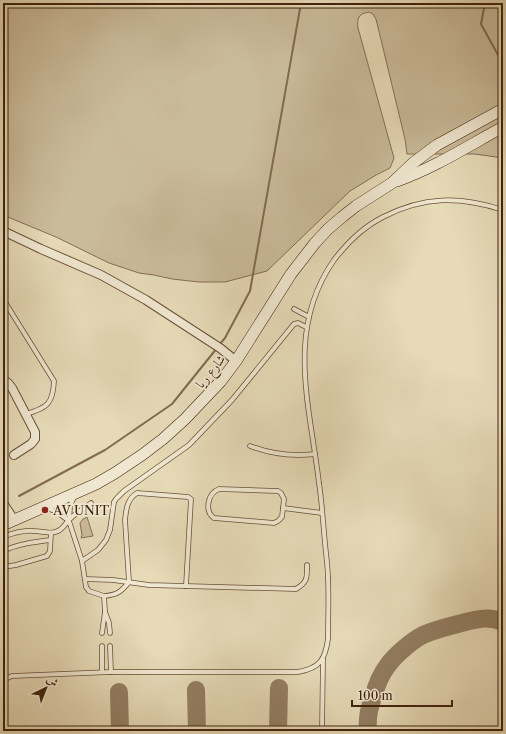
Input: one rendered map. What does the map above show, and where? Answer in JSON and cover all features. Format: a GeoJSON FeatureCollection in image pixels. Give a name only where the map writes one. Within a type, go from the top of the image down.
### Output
{"type":"FeatureCollection","features":[{"type":"Feature","properties":{"kind":"main road"},"geometry":{"type":"LineString","coordinates":[[392,182],[413,163],[437,145],[503,110]]}},
{"type":"Feature","properties":{"kind":"main road"},"geometry":{"type":"LineString","coordinates":[[392,182],[432,166],[503,127]]}},
{"type":"Feature","properties":{"kind":"main road","name":"شارع ريا"},"geometry":{"type":"LineString","coordinates":[[8,522],[76,493],[115,473],[163,440],[205,399],[236,361],[291,274],[315,243],[342,217],[392,182]]}},
{"type":"Feature","properties":{"kind":"street"},"geometry":{"type":"LineString","coordinates":[[3,231],[101,275],[146,300],[236,361]]}},
{"type":"Feature","properties":{"kind":"street"},"geometry":{"type":"LineString","coordinates":[[3,380],[8,382],[12,388],[35,432],[35,439],[31,444],[14,455]]}},
{"type":"Feature","properties":{"kind":"street"},"geometry":{"type":"LineString","coordinates":[[3,505],[8,522]]}},
{"type":"Feature","properties":{"kind":"lane"},"geometry":{"type":"LineString","coordinates":[[322,731],[323,659],[328,639],[328,578],[319,482],[304,374],[306,327],[314,299],[320,283],[339,254],[358,234],[380,218],[392,212],[417,204],[440,200],[472,202],[503,210]]}},
{"type":"Feature","properties":{"kind":"lane"},"geometry":{"type":"LineString","coordinates":[[3,299],[54,381],[54,393],[47,405],[26,414]]}},
{"type":"Feature","properties":{"kind":"lane"},"geometry":{"type":"LineString","coordinates":[[294,309],[309,317]]}},
{"type":"Feature","properties":{"kind":"lane"},"geometry":{"type":"LineString","coordinates":[[82,561],[98,550],[106,540],[110,530],[113,508],[116,499],[124,491],[189,445],[232,400],[294,324],[298,323],[306,327]]}},
{"type":"Feature","properties":{"kind":"lane"},"geometry":{"type":"LineString","coordinates":[[250,446],[282,455],[303,456],[315,454]]}},
{"type":"Feature","properties":{"kind":"lane"},"geometry":{"type":"LineString","coordinates":[[219,489],[278,491],[283,497],[283,508],[282,517],[274,523],[214,518],[208,511],[210,496],[214,491],[219,489]]}},
{"type":"Feature","properties":{"kind":"lane"},"geometry":{"type":"LineString","coordinates":[[76,493],[70,506],[68,521],[82,561],[86,587],[89,591],[104,596],[114,595],[122,590],[129,582],[125,520],[127,505],[132,497],[137,493],[191,498],[186,586]]}},
{"type":"Feature","properties":{"kind":"lane"},"geometry":{"type":"LineString","coordinates":[[3,537],[25,531],[41,531],[51,533],[59,531],[66,525],[70,518],[91,503]]}},
{"type":"Feature","properties":{"kind":"lane"},"geometry":{"type":"LineString","coordinates":[[43,507],[56,512],[68,521]]}},
{"type":"Feature","properties":{"kind":"lane"},"geometry":{"type":"LineString","coordinates":[[283,508],[322,513]]}},
{"type":"Feature","properties":{"kind":"lane"},"geometry":{"type":"LineString","coordinates":[[3,567],[48,556],[50,551],[51,533]]}},
{"type":"Feature","properties":{"kind":"lane"},"geometry":{"type":"LineString","coordinates":[[3,551],[28,543],[50,540]]}},
{"type":"Feature","properties":{"kind":"lane"},"geometry":{"type":"LineString","coordinates":[[85,579],[186,586],[296,589],[306,581],[307,565]]}},
{"type":"Feature","properties":{"kind":"lane"},"geometry":{"type":"LineString","coordinates":[[104,596],[105,612],[110,633]]}},
{"type":"Feature","properties":{"kind":"lane"},"geometry":{"type":"LineString","coordinates":[[102,633],[105,612]]}},
{"type":"Feature","properties":{"kind":"lane"},"geometry":{"type":"LineString","coordinates":[[102,646],[102,672]]}},
{"type":"Feature","properties":{"kind":"lane"},"geometry":{"type":"LineString","coordinates":[[110,646],[111,672]]}},
{"type":"Feature","properties":{"kind":"lane"},"geometry":{"type":"LineString","coordinates":[[3,680],[12,676],[102,672],[298,672],[308,670],[316,666],[323,659]]}},
{"type":"Feature","properties":{"kind":"shaded area"},"geometry":{"type":"Polygon","coordinates":[[[3,3],[503,3],[503,158],[475,154],[407,154],[405,139],[376,19],[373,14],[369,12],[365,13],[359,17],[358,28],[394,158],[390,168],[350,191],[267,271],[225,282],[199,282],[139,273],[109,263],[56,237],[3,215],[3,3]]]}},
{"type":"Feature","properties":{"kind":"shaded area"},"geometry":{"type":"Polygon","coordinates":[[[87,517],[93,536],[81,538],[80,523],[87,517]]]}},
{"type":"Feature","properties":{"kind":"waterway"},"geometry":{"type":"LineString","coordinates":[[220,344],[225,338],[250,291],[301,3]]}},
{"type":"Feature","properties":{"kind":"waterway"},"geometry":{"type":"LineString","coordinates":[[485,3],[481,24],[503,64]]}},
{"type":"Feature","properties":{"kind":"waterway"},"geometry":{"type":"LineString","coordinates":[[19,496],[105,450],[172,404],[217,348]]}},
{"type":"Feature","properties":{"kind":"taxiway"},"geometry":{"type":"LineString","coordinates":[[368,731],[369,710],[381,676],[391,661],[409,644],[427,633],[470,621],[492,619],[503,622]]}},
{"type":"Feature","properties":{"kind":"taxiway"},"geometry":{"type":"LineString","coordinates":[[278,731],[279,688]]}},
{"type":"Feature","properties":{"kind":"taxiway"},"geometry":{"type":"LineString","coordinates":[[196,690],[197,731]]}},
{"type":"Feature","properties":{"kind":"taxiway"},"geometry":{"type":"LineString","coordinates":[[119,692],[120,731]]}},
{"type":"Feature","properties":{"kind":"place","name":"AV UNIT"},"geometry":{"type":"Point","coordinates":[45,510]}}]}
